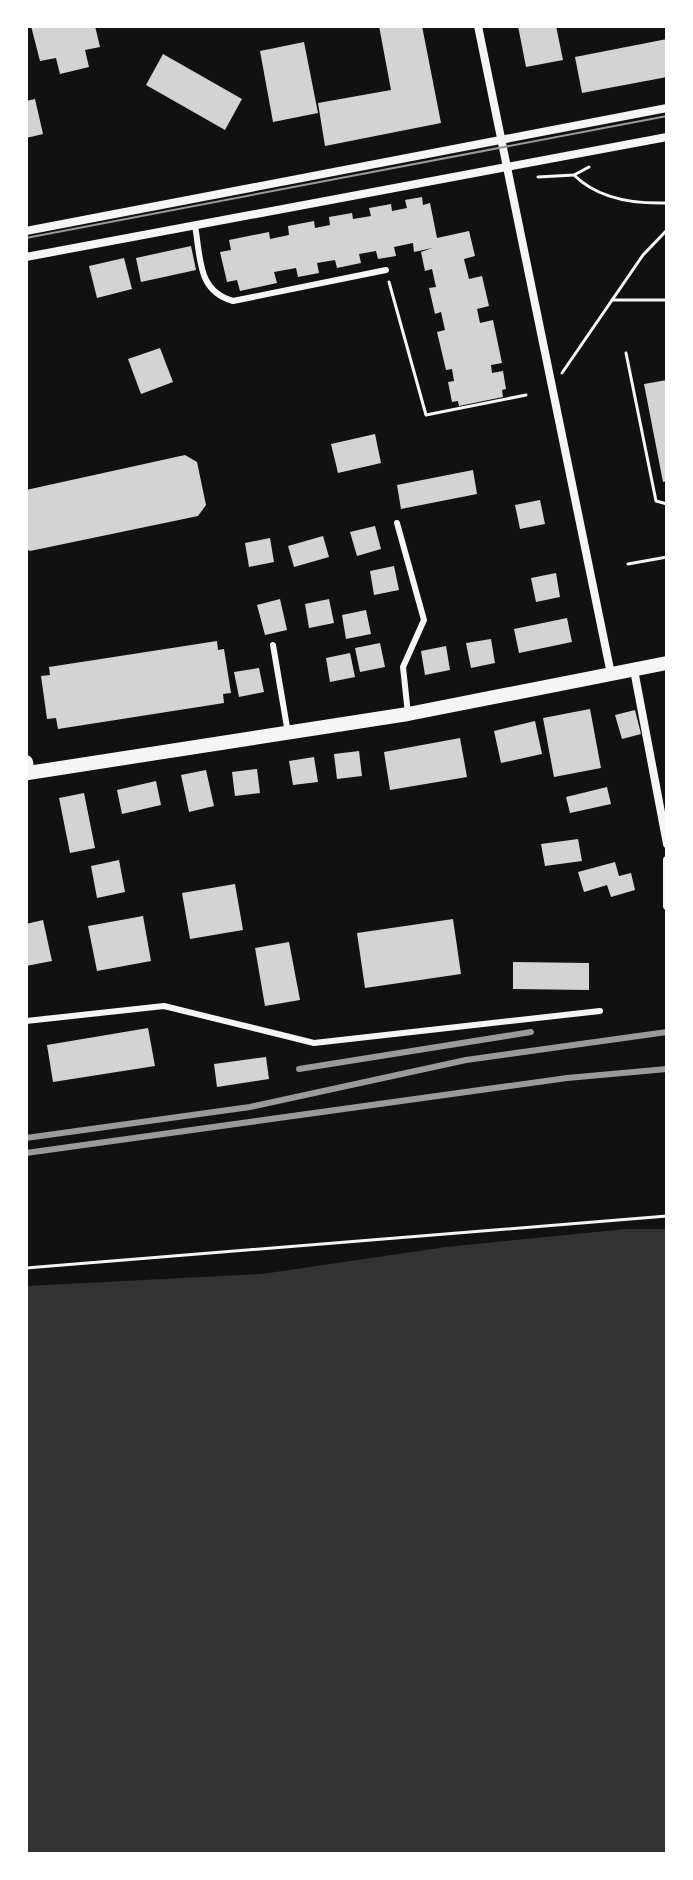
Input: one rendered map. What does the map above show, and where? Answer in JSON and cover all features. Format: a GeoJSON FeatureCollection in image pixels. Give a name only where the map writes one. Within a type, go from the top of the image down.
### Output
{"type":"FeatureCollection","features":[{"type":"Feature","properties":{"kind":"street"},"geometry":{"type":"LineString","coordinates":[[478,26],[611,675]]}},
{"type":"Feature","properties":{"kind":"street"},"geometry":{"type":"LineString","coordinates":[[26,231],[667,108]]}},
{"type":"Feature","properties":{"kind":"street"},"geometry":{"type":"LineString","coordinates":[[26,257],[667,137]]}},
{"type":"Feature","properties":{"kind":"street"},"geometry":{"type":"LineString","coordinates":[[27,770],[408,714],[667,663]]}},
{"type":"Feature","properties":{"kind":"street"},"geometry":{"type":"LineString","coordinates":[[634,670],[667,844]]}},
{"type":"Feature","properties":{"kind":"street"},"geometry":{"type":"LineString","coordinates":[[667,860],[667,906]]}},
{"type":"Feature","properties":{"kind":"lane"},"geometry":{"type":"LineString","coordinates":[[195,226],[206,286],[220,298],[233,301],[386,270]]}},
{"type":"Feature","properties":{"kind":"lane"},"geometry":{"type":"LineString","coordinates":[[397,523],[424,620],[403,667],[408,714]]}},
{"type":"Feature","properties":{"kind":"lane"},"geometry":{"type":"LineString","coordinates":[[273,645],[288,733]]}},
{"type":"Feature","properties":{"kind":"lane"},"geometry":{"type":"LineString","coordinates":[[26,1021],[164,1006],[314,1043],[600,1011]]}},
{"type":"Feature","properties":{"kind":"path"},"geometry":{"type":"LineString","coordinates":[[531,177],[574,175],[591,165]]}},
{"type":"Feature","properties":{"kind":"path"},"geometry":{"type":"LineString","coordinates":[[574,175],[591,188],[637,204],[667,203]]}},
{"type":"Feature","properties":{"kind":"path"},"geometry":{"type":"LineString","coordinates":[[553,386],[643,255],[667,230]]}},
{"type":"Feature","properties":{"kind":"path"},"geometry":{"type":"LineString","coordinates":[[386,270],[426,415],[526,395]]}},
{"type":"Feature","properties":{"kind":"path"},"geometry":{"type":"LineString","coordinates":[[612,300],[667,300]]}},
{"type":"Feature","properties":{"kind":"path"},"geometry":{"type":"LineString","coordinates":[[626,353],[656,501],[667,504]]}},
{"type":"Feature","properties":{"kind":"path"},"geometry":{"type":"LineString","coordinates":[[628,564],[667,557]]}},
{"type":"Feature","properties":{"kind":"path"},"geometry":{"type":"LineString","coordinates":[[26,1268],[667,1216]]}},
{"type":"Feature","properties":{"kind":"shaded area"},"geometry":{"type":"Polygon","coordinates":[[[626,1229],[667,1229],[667,1854],[26,1854],[26,1286],[262,1274],[446,1247],[626,1229]]]}},
{"type":"Feature","properties":{"kind":"building"},"geometry":{"type":"Polygon","coordinates":[[[31,26],[95,26],[100,47],[85,50],[89,67],[60,74],[56,58],[40,61],[31,26]]]}},
{"type":"Feature","properties":{"kind":"building"},"geometry":{"type":"Polygon","coordinates":[[[379,26],[422,26],[441,123],[325,146],[318,103],[391,90],[379,26]]]}},
{"type":"Feature","properties":{"kind":"building"},"geometry":{"type":"Polygon","coordinates":[[[518,26],[556,26],[563,60],[526,67],[518,26]]]}},
{"type":"Feature","properties":{"kind":"building"},"geometry":{"type":"Polygon","coordinates":[[[667,39],[667,77],[582,93],[575,57],[667,39]]]}},
{"type":"Feature","properties":{"kind":"building"},"geometry":{"type":"Polygon","coordinates":[[[304,42],[318,113],[273,122],[260,51],[304,42]]]}},
{"type":"Feature","properties":{"kind":"building"},"geometry":{"type":"Polygon","coordinates":[[[163,54],[242,99],[225,130],[146,85],[163,54]]]}},
{"type":"Feature","properties":{"kind":"building"},"geometry":{"type":"Polygon","coordinates":[[[35,99],[43,134],[26,138],[26,101],[35,99]]]}},
{"type":"Feature","properties":{"kind":"building"},"geometry":{"type":"Polygon","coordinates":[[[422,197],[423,205],[430,203],[437,238],[469,231],[475,256],[464,259],[469,279],[482,276],[489,306],[477,309],[480,323],[493,320],[502,363],[491,365],[492,373],[503,371],[506,389],[502,390],[503,397],[459,406],[458,401],[452,402],[448,382],[454,381],[452,369],[446,370],[437,332],[445,330],[441,312],[435,314],[429,288],[436,287],[432,269],[425,271],[421,252],[432,248],[414,252],[413,243],[394,247],[396,256],[378,259],[376,251],[359,254],[361,263],[337,268],[335,260],[317,263],[319,273],[298,277],[296,268],[274,272],[277,283],[240,291],[237,280],[227,282],[220,252],[231,250],[229,240],[269,232],[270,239],[289,235],[288,226],[314,221],[315,228],[330,225],[329,217],[352,213],[353,219],[371,216],[369,208],[391,204],[392,211],[407,208],[405,200],[422,197]]]}},
{"type":"Feature","properties":{"kind":"building"},"geometry":{"type":"Polygon","coordinates":[[[191,246],[196,270],[141,282],[136,258],[191,246]]]}},
{"type":"Feature","properties":{"kind":"building"},"geometry":{"type":"Polygon","coordinates":[[[124,258],[132,289],[97,298],[89,266],[124,258]]]}},
{"type":"Feature","properties":{"kind":"building"},"geometry":{"type":"Polygon","coordinates":[[[160,348],[173,382],[141,394],[128,359],[160,348]]]}},
{"type":"Feature","properties":{"kind":"building"},"geometry":{"type":"Polygon","coordinates":[[[667,380],[667,481],[663,482],[644,384],[667,380]]]}},
{"type":"Feature","properties":{"kind":"building"},"geometry":{"type":"Polygon","coordinates":[[[375,434],[381,463],[338,473],[331,444],[375,434]]]}},
{"type":"Feature","properties":{"kind":"building"},"geometry":{"type":"Polygon","coordinates":[[[185,455],[197,462],[206,505],[198,516],[30,551],[26,549],[26,490],[185,455]]]}},
{"type":"Feature","properties":{"kind":"building"},"geometry":{"type":"Polygon","coordinates":[[[473,470],[477,494],[401,509],[397,485],[473,470]]]}},
{"type":"Feature","properties":{"kind":"building"},"geometry":{"type":"Polygon","coordinates":[[[540,500],[545,524],[520,529],[515,505],[540,500]]]}},
{"type":"Feature","properties":{"kind":"building"},"geometry":{"type":"Polygon","coordinates":[[[375,526],[381,549],[357,556],[350,532],[375,526]]]}},
{"type":"Feature","properties":{"kind":"building"},"geometry":{"type":"Polygon","coordinates":[[[323,536],[329,557],[294,567],[288,546],[323,536]]]}},
{"type":"Feature","properties":{"kind":"building"},"geometry":{"type":"Polygon","coordinates":[[[270,538],[274,562],[249,567],[245,543],[270,538]]]}},
{"type":"Feature","properties":{"kind":"building"},"geometry":{"type":"Polygon","coordinates":[[[394,566],[399,590],[374,595],[370,571],[394,566]]]}},
{"type":"Feature","properties":{"kind":"building"},"geometry":{"type":"Polygon","coordinates":[[[556,573],[560,597],[536,602],[531,578],[556,573]]]}},
{"type":"Feature","properties":{"kind":"building"},"geometry":{"type":"Polygon","coordinates":[[[280,599],[287,630],[265,635],[257,605],[280,599]]]}},
{"type":"Feature","properties":{"kind":"building"},"geometry":{"type":"Polygon","coordinates":[[[329,599],[334,623],[309,628],[305,604],[329,599]]]}},
{"type":"Feature","properties":{"kind":"building"},"geometry":{"type":"Polygon","coordinates":[[[366,610],[371,634],[346,639],[342,615],[366,610]]]}},
{"type":"Feature","properties":{"kind":"building"},"geometry":{"type":"Polygon","coordinates":[[[567,618],[572,642],[519,653],[514,629],[567,618]]]}},
{"type":"Feature","properties":{"kind":"building"},"geometry":{"type":"Polygon","coordinates":[[[491,639],[495,663],[471,668],[466,643],[491,639]]]}},
{"type":"Feature","properties":{"kind":"building"},"geometry":{"type":"Polygon","coordinates":[[[217,641],[218,650],[224,649],[231,693],[223,694],[224,703],[58,729],[56,718],[47,719],[41,676],[50,675],[49,667],[217,641]]]}},
{"type":"Feature","properties":{"kind":"building"},"geometry":{"type":"Polygon","coordinates":[[[380,643],[385,667],[360,672],[355,648],[380,643]]]}},
{"type":"Feature","properties":{"kind":"building"},"geometry":{"type":"Polygon","coordinates":[[[446,646],[450,670],[425,675],[421,651],[446,646]]]}},
{"type":"Feature","properties":{"kind":"building"},"geometry":{"type":"Polygon","coordinates":[[[350,653],[355,677],[330,682],[326,658],[350,653]]]}},
{"type":"Feature","properties":{"kind":"building"},"geometry":{"type":"Polygon","coordinates":[[[259,668],[264,692],[239,697],[234,672],[259,668]]]}},
{"type":"Feature","properties":{"kind":"building"},"geometry":{"type":"Polygon","coordinates":[[[590,709],[601,768],[554,777],[543,718],[590,709]]]}},
{"type":"Feature","properties":{"kind":"building"},"geometry":{"type":"Polygon","coordinates":[[[635,710],[641,734],[622,739],[615,715],[635,710]]]}},
{"type":"Feature","properties":{"kind":"building"},"geometry":{"type":"Polygon","coordinates":[[[535,721],[542,754],[501,763],[494,731],[535,721]]]}},
{"type":"Feature","properties":{"kind":"building"},"geometry":{"type":"Polygon","coordinates":[[[460,738],[467,777],[390,790],[384,752],[460,738]]]}},
{"type":"Feature","properties":{"kind":"building"},"geometry":{"type":"Polygon","coordinates":[[[359,751],[362,776],[337,779],[334,754],[359,751]]]}},
{"type":"Feature","properties":{"kind":"building"},"geometry":{"type":"Polygon","coordinates":[[[314,757],[318,782],[293,785],[289,761],[314,757]]]}},
{"type":"Feature","properties":{"kind":"building"},"geometry":{"type":"Polygon","coordinates":[[[257,769],[260,793],[235,796],[232,772],[257,769]]]}},
{"type":"Feature","properties":{"kind":"building"},"geometry":{"type":"Polygon","coordinates":[[[206,770],[214,806],[189,812],[181,775],[206,770]]]}},
{"type":"Feature","properties":{"kind":"building"},"geometry":{"type":"Polygon","coordinates":[[[156,781],[161,805],[122,814],[117,790],[156,781]]]}},
{"type":"Feature","properties":{"kind":"building"},"geometry":{"type":"Polygon","coordinates":[[[607,787],[611,804],[570,813],[566,797],[607,787]]]}},
{"type":"Feature","properties":{"kind":"building"},"geometry":{"type":"Polygon","coordinates":[[[84,793],[95,848],[70,853],[59,798],[84,793]]]}},
{"type":"Feature","properties":{"kind":"building"},"geometry":{"type":"Polygon","coordinates":[[[578,839],[582,861],[545,866],[541,844],[578,839]]]}},
{"type":"Feature","properties":{"kind":"building"},"geometry":{"type":"Polygon","coordinates":[[[119,860],[125,892],[97,898],[91,866],[119,860]]]}},
{"type":"Feature","properties":{"kind":"building"},"geometry":{"type":"Polygon","coordinates":[[[615,862],[619,876],[631,873],[635,890],[611,897],[607,885],[584,892],[578,872],[615,862]]]}},
{"type":"Feature","properties":{"kind":"building"},"geometry":{"type":"Polygon","coordinates":[[[235,884],[243,930],[190,939],[182,893],[235,884]]]}},
{"type":"Feature","properties":{"kind":"building"},"geometry":{"type":"Polygon","coordinates":[[[143,916],[151,961],[97,971],[88,926],[143,916]]]}},
{"type":"Feature","properties":{"kind":"building"},"geometry":{"type":"Polygon","coordinates":[[[453,919],[461,974],[365,988],[357,933],[453,919]]]}},
{"type":"Feature","properties":{"kind":"building"},"geometry":{"type":"Polygon","coordinates":[[[43,920],[52,961],[26,966],[26,924],[43,920]]]}},
{"type":"Feature","properties":{"kind":"building"},"geometry":{"type":"Polygon","coordinates":[[[289,942],[300,1000],[265,1006],[255,948],[289,942]]]}},
{"type":"Feature","properties":{"kind":"building"},"geometry":{"type":"Polygon","coordinates":[[[513,962],[589,963],[589,990],[513,989],[513,962]]]}},
{"type":"Feature","properties":{"kind":"building"},"geometry":{"type":"Polygon","coordinates":[[[148,1028],[155,1066],[53,1082],[47,1045],[148,1028]]]}},
{"type":"Feature","properties":{"kind":"building"},"geometry":{"type":"Polygon","coordinates":[[[266,1057],[269,1079],[217,1087],[214,1064],[266,1057]]]}},
{"type":"Feature","properties":{"kind":"tram line"},"geometry":{"type":"LineString","coordinates":[[26,238],[667,116]]}},
{"type":"Feature","properties":{"kind":"railway"},"geometry":{"type":"LineString","coordinates":[[299,1069],[531,1032]]}},
{"type":"Feature","properties":{"kind":"railway"},"geometry":{"type":"LineString","coordinates":[[26,1138],[250,1107],[466,1060],[667,1032]]}},
{"type":"Feature","properties":{"kind":"railway"},"geometry":{"type":"LineString","coordinates":[[26,1153],[567,1078],[667,1069]]}}]}
